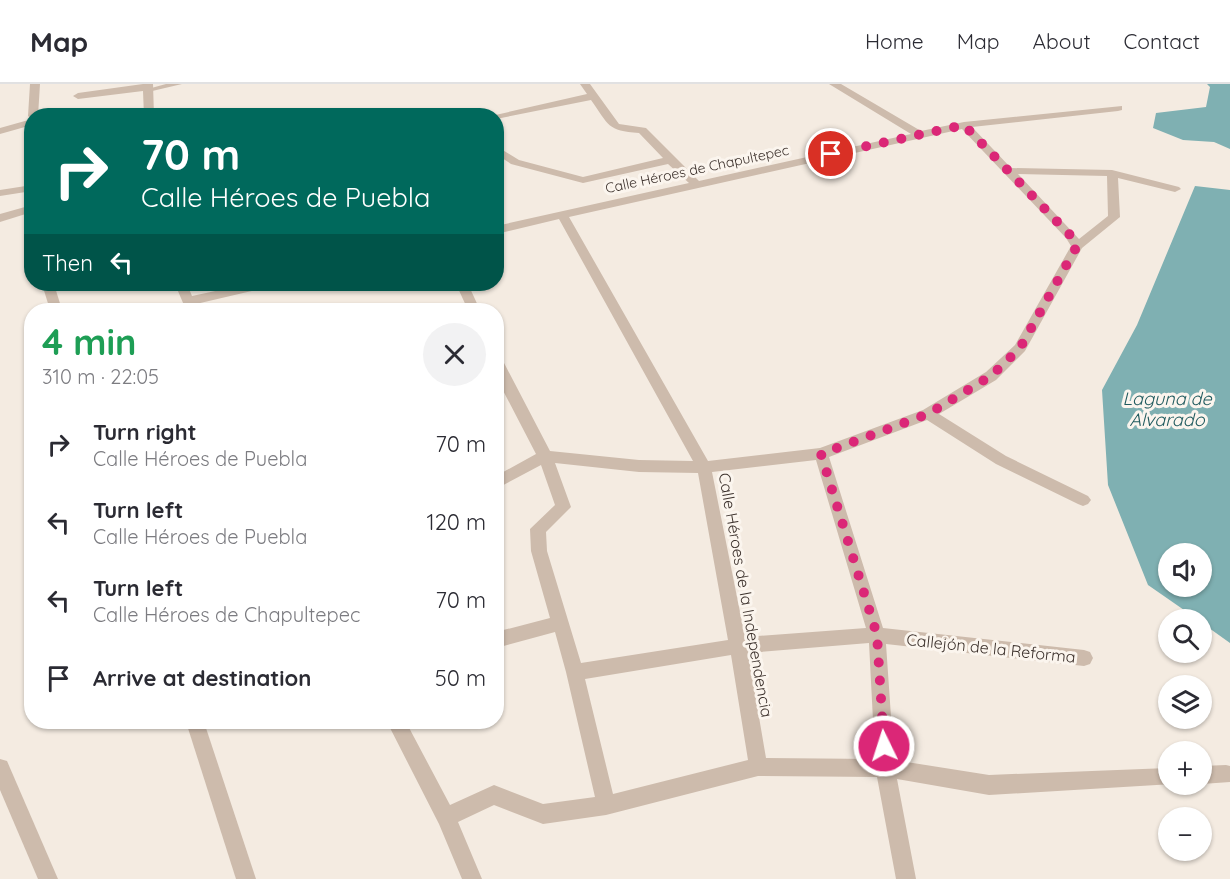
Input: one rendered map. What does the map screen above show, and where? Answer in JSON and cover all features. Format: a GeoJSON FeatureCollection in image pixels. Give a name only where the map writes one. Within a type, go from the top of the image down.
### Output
{"type":"FeatureCollection","features":[{"type":"Feature","properties":{"kind":"street"},"geometry":{"type":"LineString","coordinates":[[34,108],[35,84]]}},
{"type":"Feature","properties":{"kind":"street"},"geometry":{"type":"LineString","coordinates":[[585,84],[615,126],[620,129],[642,130],[696,184]]}},
{"type":"Feature","properties":{"kind":"street"},"geometry":{"type":"LineString","coordinates":[[834,84],[920,135]]}},
{"type":"Feature","properties":{"kind":"street"},"geometry":{"type":"LineString","coordinates":[[78,96],[148,87],[149,108]]}},
{"type":"Feature","properties":{"kind":"street"},"geometry":{"type":"LineString","coordinates":[[504,114],[594,96]]}},
{"type":"Feature","properties":{"kind":"street","name":"Calle Héroes de Chapultepec"},"geometry":{"type":"LineString","coordinates":[[504,228],[964,125],[1118,108]]}},
{"type":"Feature","properties":{"kind":"street"},"geometry":{"type":"LineString","coordinates":[[0,131],[24,124]]}},
{"type":"Feature","properties":{"kind":"street"},"geometry":{"type":"LineString","coordinates":[[964,125],[1071,236],[1077,246]]}},
{"type":"Feature","properties":{"kind":"street"},"geometry":{"type":"LineString","coordinates":[[504,154],[515,162],[583,180],[670,160]]}},
{"type":"Feature","properties":{"kind":"street"},"geometry":{"type":"LineString","coordinates":[[1009,171],[1112,173],[1175,189]]}},
{"type":"Feature","properties":{"kind":"street"},"geometry":{"type":"LineString","coordinates":[[504,479],[545,456],[639,466],[704,467],[821,454],[928,414],[991,376],[1020,348],[1077,246],[1114,217],[1112,173]]}},
{"type":"Feature","properties":{"kind":"street"},"geometry":{"type":"LineString","coordinates":[[0,193],[24,189]]}},
{"type":"Feature","properties":{"kind":"street"},"geometry":{"type":"LineString","coordinates":[[0,218],[24,210]]}},
{"type":"Feature","properties":{"kind":"street","name":"Calle Héroes de la Independencia"},"geometry":{"type":"LineString","coordinates":[[562,214],[704,467],[758,767]]}},
{"type":"Feature","properties":{"kind":"street"},"geometry":{"type":"LineString","coordinates":[[200,303],[241,291]]}},
{"type":"Feature","properties":{"kind":"street"},"geometry":{"type":"LineString","coordinates":[[504,379],[545,456],[563,507],[538,529],[539,551],[576,672],[606,805]]}},
{"type":"Feature","properties":{"kind":"street"},"geometry":{"type":"LineString","coordinates":[[928,414],[1001,460],[1083,500]]}},
{"type":"Feature","properties":{"kind":"street"},"geometry":{"type":"LineString","coordinates":[[821,454],[877,635],[885,768],[906,879]]}},
{"type":"Feature","properties":{"kind":"street"},"geometry":{"type":"LineString","coordinates":[[504,638],[560,622]]}},
{"type":"Feature","properties":{"kind":"street","name":"Callejón de la Reforma"},"geometry":{"type":"LineString","coordinates":[[576,672],[738,646],[877,635],[1084,658]]}},
{"type":"Feature","properties":{"kind":"street"},"geometry":{"type":"LineString","coordinates":[[197,729],[246,879]]}},
{"type":"Feature","properties":{"kind":"street"},"geometry":{"type":"LineString","coordinates":[[400,729],[446,817],[472,879]]}},
{"type":"Feature","properties":{"kind":"street"},"geometry":{"type":"LineString","coordinates":[[446,817],[494,795],[543,814],[606,805],[758,767],[885,768],[989,785],[1158,777]]}},
{"type":"Feature","properties":{"kind":"street"},"geometry":{"type":"LineString","coordinates":[[0,768],[48,879]]}},
{"type":"Feature","properties":{"kind":"street"},"geometry":{"type":"LineString","coordinates":[[1212,775],[1226,774]]}},
{"type":"Feature","properties":{"kind":"lane"},"geometry":{"type":"LineString","coordinates":[[148,87],[178,84]]}},
{"type":"Feature","properties":{"kind":"water"},"geometry":{"type":"Polygon","coordinates":[[[1207,84],[1230,84],[1230,149],[1214,142],[1183,140],[1153,128],[1156,113],[1206,107],[1210,87],[1207,84]]]}},
{"type":"Feature","properties":{"kind":"water","name":"Laguna de Alvarado"},"geometry":{"type":"Polygon","coordinates":[[[1195,186],[1230,190],[1230,643],[1212,630],[1212,609],[1183,609],[1165,597],[1212,597],[1212,543],[1158,543],[1158,592],[1148,585],[1108,485],[1102,390],[1137,325],[1195,186]]]}},
{"type":"Feature","properties":{"kind":"route"},"geometry":{"type":"LineString","coordinates":[[831,154],[964,125],[1071,236],[1077,246],[1020,348],[991,376],[928,414],[821,454],[877,635],[884,746]]}}]}
